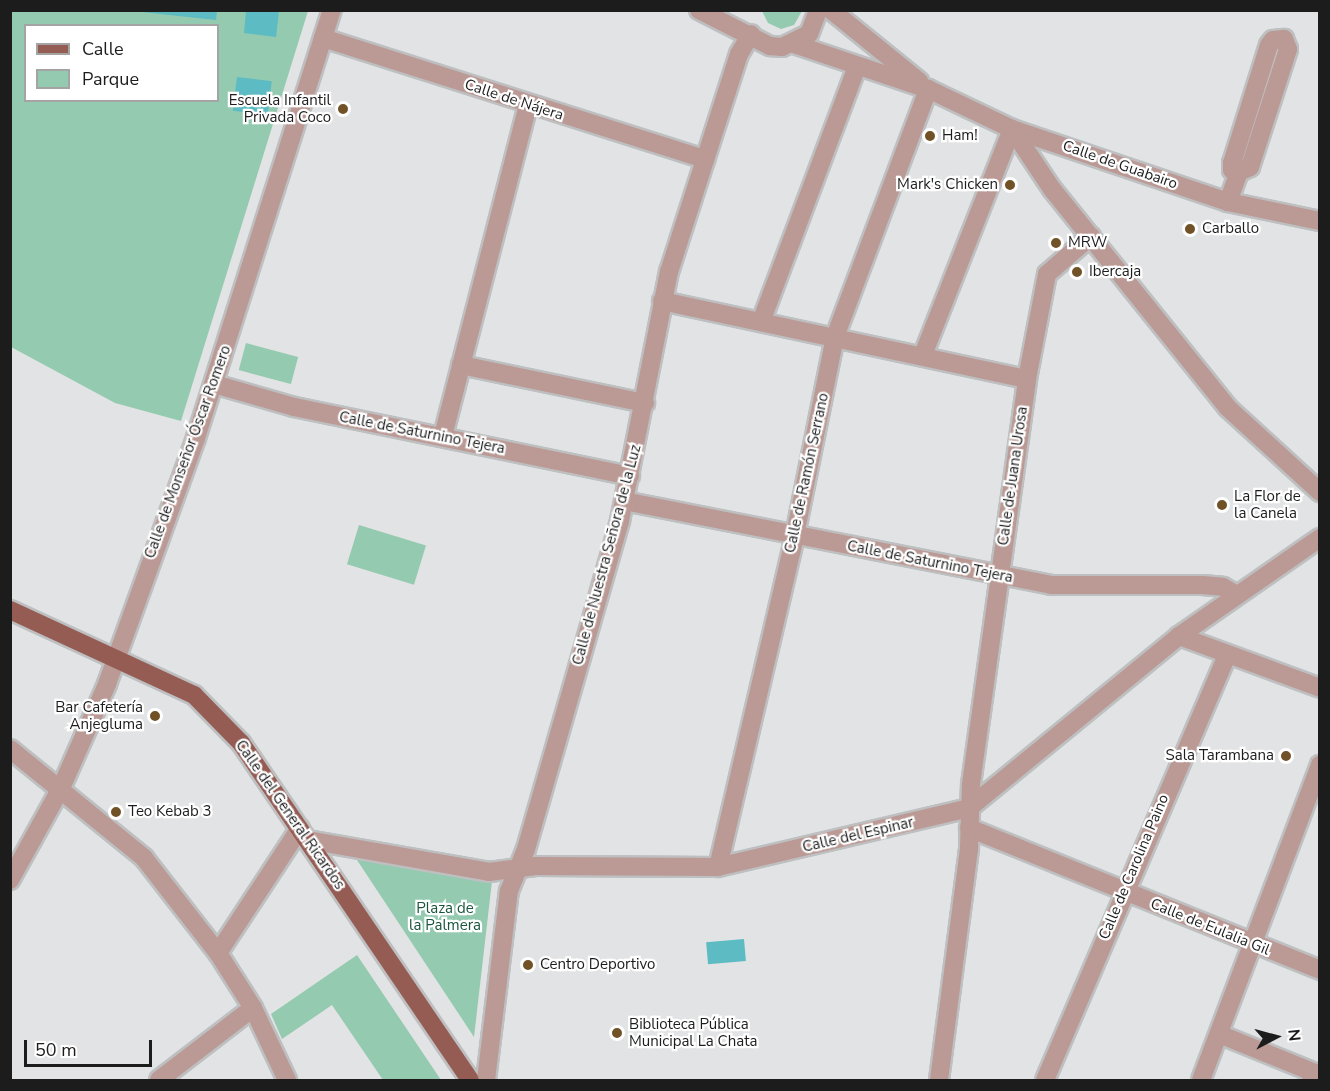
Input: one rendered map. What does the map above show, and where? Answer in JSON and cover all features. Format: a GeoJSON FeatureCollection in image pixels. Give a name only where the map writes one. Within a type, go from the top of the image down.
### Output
{"type":"FeatureCollection","features":[{"type":"Feature","properties":{"kind":"main road","name":"Calle del General Ricardos"},"geometry":{"type":"LineString","coordinates":[[10,610],[114,656],[194,695],[241,743],[470,1080]]}},
{"type":"Feature","properties":{"kind":"street","name":"Calle de Monseñor Óscar Romero"},"geometry":{"type":"LineString","coordinates":[[10,880],[61,788],[107,684],[114,656],[214,384],[332,10]]}},
{"type":"Feature","properties":{"kind":"street"},"geometry":{"type":"LineString","coordinates":[[699,10],[750,33],[770,46],[794,44],[928,89]]}},
{"type":"Feature","properties":{"kind":"street"},"geometry":{"type":"LineString","coordinates":[[741,10],[750,33]]}},
{"type":"Feature","properties":{"kind":"street"},"geometry":{"type":"LineString","coordinates":[[794,44],[809,34],[818,10]]}},
{"type":"Feature","properties":{"kind":"street"},"geometry":{"type":"LineString","coordinates":[[831,10],[928,89]]}},
{"type":"Feature","properties":{"kind":"street","name":"Calle de Nuestra Señora de la Luz"},"geometry":{"type":"LineString","coordinates":[[486,1080],[509,891],[515,870],[526,849],[624,501],[645,403],[662,301],[705,159],[740,54],[750,33]]}},
{"type":"Feature","properties":{"kind":"street","name":"Calle de Nájera"},"geometry":{"type":"LineString","coordinates":[[323,38],[528,105],[705,159]]}},
{"type":"Feature","properties":{"kind":"street"},"geometry":{"type":"LineString","coordinates":[[1227,202],[1239,172],[1250,168],[1288,49],[1284,39],[1273,40],[1269,45],[1232,164],[1232,170],[1239,172]]}},
{"type":"Feature","properties":{"kind":"street"},"geometry":{"type":"LineString","coordinates":[[761,322],[857,66]]}},
{"type":"Feature","properties":{"kind":"street","name":"Calle de Guabairo"},"geometry":{"type":"LineString","coordinates":[[928,89],[1012,129],[1227,202],[1320,221]]}},
{"type":"Feature","properties":{"kind":"street","name":"Calle de Ramón Serrano"},"geometry":{"type":"LineString","coordinates":[[718,867],[795,535],[835,337],[928,89]]}},
{"type":"Feature","properties":{"kind":"street"},"geometry":{"type":"LineString","coordinates":[[443,436],[528,105]]}},
{"type":"Feature","properties":{"kind":"street"},"geometry":{"type":"LineString","coordinates":[[1012,129],[1037,170],[1228,408],[1320,492]]}},
{"type":"Feature","properties":{"kind":"street"},"geometry":{"type":"LineString","coordinates":[[923,356],[1012,129]]}},
{"type":"Feature","properties":{"kind":"street","name":"Calle de Juana Urosa"},"geometry":{"type":"LineString","coordinates":[[939,1080],[969,828],[969,808],[1027,379],[1047,274],[1091,236]]}},
{"type":"Feature","properties":{"kind":"street"},"geometry":{"type":"LineString","coordinates":[[662,301],[1027,379]]}},
{"type":"Feature","properties":{"kind":"street"},"geometry":{"type":"LineString","coordinates":[[461,365],[645,403]]}},
{"type":"Feature","properties":{"kind":"street","name":"Calle de Saturnino Tejera"},"geometry":{"type":"LineString","coordinates":[[214,384],[294,407],[443,436],[630,477]]}},
{"type":"Feature","properties":{"kind":"street","name":"Calle de Saturnino Tejera"},"geometry":{"type":"LineString","coordinates":[[624,501],[1051,585],[1202,585],[1223,587],[1237,595]]}},
{"type":"Feature","properties":{"kind":"street","name":"Calle del Espinar"},"geometry":{"type":"LineString","coordinates":[[304,834],[489,872],[536,866],[718,867],[969,808],[1179,636],[1320,538]]}},
{"type":"Feature","properties":{"kind":"street"},"geometry":{"type":"LineString","coordinates":[[1179,636],[1320,688]]}},
{"type":"Feature","properties":{"kind":"street","name":"Calle de Carolina Paino"},"geometry":{"type":"LineString","coordinates":[[1045,1080],[1123,891],[1227,655]]}},
{"type":"Feature","properties":{"kind":"street"},"geometry":{"type":"LineString","coordinates":[[10,749],[61,788],[144,858],[218,953],[253,1008],[286,1080]]}},
{"type":"Feature","properties":{"kind":"street"},"geometry":{"type":"LineString","coordinates":[[1201,1080],[1320,765]]}},
{"type":"Feature","properties":{"kind":"street","name":"Calle de Eulalia Gil"},"geometry":{"type":"LineString","coordinates":[[969,828],[1251,945],[1320,970]]}},
{"type":"Feature","properties":{"kind":"street"},"geometry":{"type":"LineString","coordinates":[[218,953],[304,834]]}},
{"type":"Feature","properties":{"kind":"street"},"geometry":{"type":"LineString","coordinates":[[159,1080],[253,1008]]}},
{"type":"Feature","properties":{"kind":"street"},"geometry":{"type":"LineString","coordinates":[[1219,1034],[1315,1073],[1311,1080]]}},
{"type":"Feature","properties":{"kind":"green space"},"geometry":{"type":"Polygon","coordinates":[[[762,10],[802,11],[794,25],[781,29],[768,23],[762,10]]]}},
{"type":"Feature","properties":{"kind":"green space"},"geometry":{"type":"Polygon","coordinates":[[[10,11],[308,11],[181,421],[115,403],[11,347],[10,11]]]}},
{"type":"Feature","properties":{"kind":"green space"},"geometry":{"type":"Polygon","coordinates":[[[246,343],[298,357],[291,384],[239,370],[246,343]]]}},
{"type":"Feature","properties":{"kind":"green space"},"geometry":{"type":"Polygon","coordinates":[[[359,525],[426,545],[414,585],[347,564],[359,525]]]}},
{"type":"Feature","properties":{"kind":"green space","name":"Plaza de la Palmera"},"geometry":{"type":"Polygon","coordinates":[[[355,857],[492,881],[474,1037],[355,857]]]}},
{"type":"Feature","properties":{"kind":"green space"},"geometry":{"type":"Polygon","coordinates":[[[357,955],[441,1080],[383,1080],[332,1005],[282,1039],[271,1014],[357,955]]]}},
{"type":"Feature","properties":{"kind":"water"},"geometry":{"type":"Polygon","coordinates":[[[217,10],[216,20],[132,11],[217,10]]]}},
{"type":"Feature","properties":{"kind":"water"},"geometry":{"type":"Polygon","coordinates":[[[246,11],[279,11],[276,37],[244,33],[246,11]]]}},
{"type":"Feature","properties":{"kind":"water"},"geometry":{"type":"Polygon","coordinates":[[[237,77],[272,81],[268,115],[233,111],[237,77]]]}},
{"type":"Feature","properties":{"kind":"water"},"geometry":{"type":"Polygon","coordinates":[[[744,939],[746,961],[708,964],[706,942],[744,939]]]}},
{"type":"Feature","properties":{"kind":"place","name":"Escuela Infantil Privada Coco"},"geometry":{"type":"Point","coordinates":[343,109]}},
{"type":"Feature","properties":{"kind":"place","name":"Ham!"},"geometry":{"type":"Point","coordinates":[930,136]}},
{"type":"Feature","properties":{"kind":"place","name":"Mark's Chicken"},"geometry":{"type":"Point","coordinates":[1010,185]}},
{"type":"Feature","properties":{"kind":"place","name":"Carballo"},"geometry":{"type":"Point","coordinates":[1190,229]}},
{"type":"Feature","properties":{"kind":"place","name":"MRW"},"geometry":{"type":"Point","coordinates":[1056,243]}},
{"type":"Feature","properties":{"kind":"place","name":"Ibercaja"},"geometry":{"type":"Point","coordinates":[1077,272]}},
{"type":"Feature","properties":{"kind":"place","name":"La Flor de la Canela"},"geometry":{"type":"Point","coordinates":[1222,505]}},
{"type":"Feature","properties":{"kind":"place","name":"Bar Cafetería Anjegluma"},"geometry":{"type":"Point","coordinates":[155,716]}},
{"type":"Feature","properties":{"kind":"place","name":"Sala Tarambana"},"geometry":{"type":"Point","coordinates":[1286,756]}},
{"type":"Feature","properties":{"kind":"place","name":"Teo Kebab 3"},"geometry":{"type":"Point","coordinates":[116,812]}},
{"type":"Feature","properties":{"kind":"place","name":"Centro Deportivo"},"geometry":{"type":"Point","coordinates":[528,965]}},
{"type":"Feature","properties":{"kind":"place","name":"Biblioteca Pública Municipal La Chata"},"geometry":{"type":"Point","coordinates":[617,1033]}}]}
